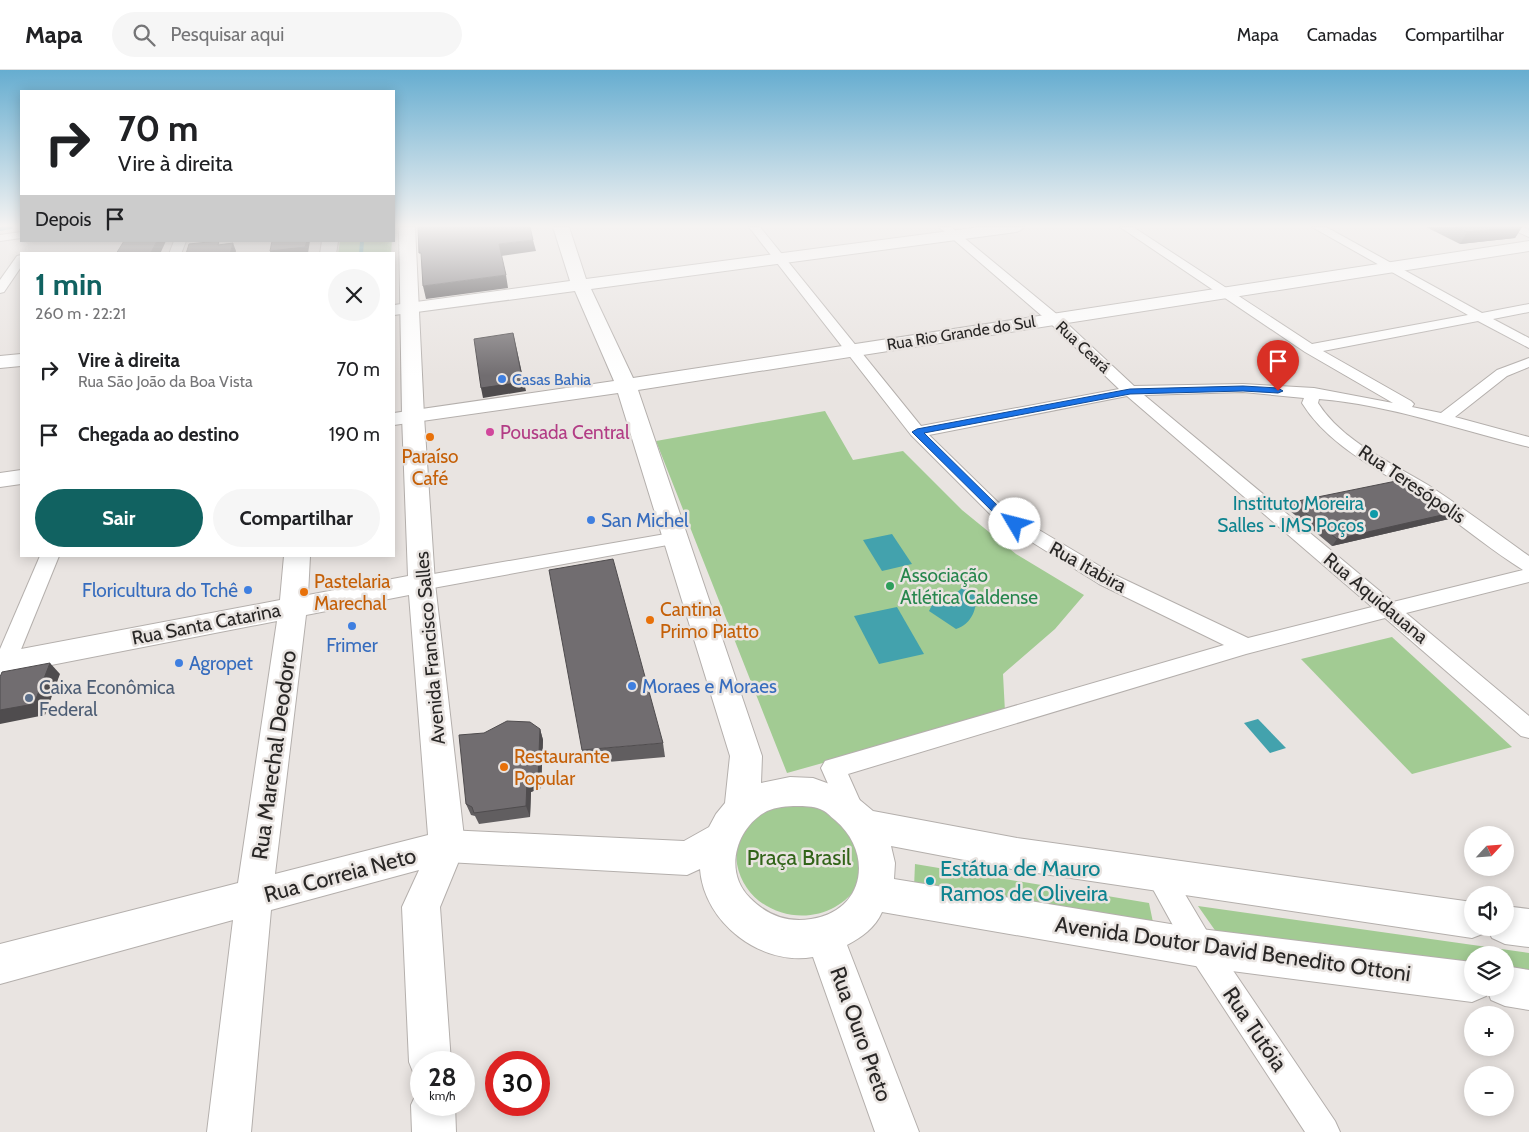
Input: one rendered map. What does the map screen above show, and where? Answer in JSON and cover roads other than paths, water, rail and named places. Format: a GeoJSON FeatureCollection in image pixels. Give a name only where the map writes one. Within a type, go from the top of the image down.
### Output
{"type":"FeatureCollection","features":[{"type":"Feature","properties":{"kind":"street"},"geometry":{"type":"LineString","coordinates":[[0,289],[9,277]]}},
{"type":"Feature","properties":{"kind":"street","name":"Avenida Francisco Salles"},"geometry":{"type":"LineString","coordinates":[[404,277],[402,309],[404,417],[439,746],[447,846],[421,908],[429,1051]]}},
{"type":"Feature","properties":{"kind":"street"},"geometry":{"type":"LineString","coordinates":[[578,277],[626,385],[746,756],[742,809]]}},
{"type":"Feature","properties":{"kind":"street"},"geometry":{"type":"LineString","coordinates":[[402,309],[648,277]]}},
{"type":"Feature","properties":{"kind":"street","name":"Rua Itabira"},"geometry":{"type":"LineString","coordinates":[[792,277],[917,432],[1001,515],[1106,579],[1246,646]]}},
{"type":"Feature","properties":{"kind":"street","name":"Rua Ceará"},"geometry":{"type":"LineString","coordinates":[[1003,277],[1054,319],[1130,391]]}},
{"type":"Feature","properties":{"kind":"street"},"geometry":{"type":"LineString","coordinates":[[1200,277],[1310,349],[1358,378],[1426,414]]}},
{"type":"Feature","properties":{"kind":"street","name":"Rua Rio Grande do Sul"},"geometry":{"type":"LineString","coordinates":[[404,417],[626,385],[1326,277]]}},
{"type":"Feature","properties":{"kind":"street"},"geometry":{"type":"LineString","coordinates":[[1406,277],[1529,344]]}},
{"type":"Feature","properties":{"kind":"street"},"geometry":{"type":"LineString","coordinates":[[1310,349],[1529,308]]}},
{"type":"Feature","properties":{"kind":"street"},"geometry":{"type":"LineString","coordinates":[[0,362],[20,360]]}},
{"type":"Feature","properties":{"kind":"street"},"geometry":{"type":"LineString","coordinates":[[1443,419],[1502,373],[1529,362]]}},
{"type":"Feature","properties":{"kind":"street"},"geometry":{"type":"LineString","coordinates":[[1358,378],[1358,401]]}},
{"type":"Feature","properties":{"kind":"street"},"geometry":{"type":"LineString","coordinates":[[917,432],[1130,391],[1243,388],[1314,393],[1358,401],[1426,414],[1529,442]]}},
{"type":"Feature","properties":{"kind":"street","name":"Rua Aquidauana"},"geometry":{"type":"LineString","coordinates":[[1130,391],[1529,729]]}},
{"type":"Feature","properties":{"kind":"street","name":"Rua Teresópolis"},"geometry":{"type":"LineString","coordinates":[[1314,393],[1310,403],[1314,412],[1349,442],[1424,491],[1529,565]]}},
{"type":"Feature","properties":{"kind":"street"},"geometry":{"type":"LineString","coordinates":[[0,480],[20,477]]}},
{"type":"Feature","properties":{"kind":"street","name":"Rua Santa Catarina"},"geometry":{"type":"LineString","coordinates":[[2,667],[293,607],[677,538]]}},
{"type":"Feature","properties":{"kind":"street"},"geometry":{"type":"LineString","coordinates":[[2,667],[50,557]]}},
{"type":"Feature","properties":{"kind":"street","name":"Rua Marechal Deodoro"},"geometry":{"type":"LineString","coordinates":[[229,1132],[254,898],[293,607],[297,557]]}},
{"type":"Feature","properties":{"kind":"street"},"geometry":{"type":"LineString","coordinates":[[721,840],[687,858],[722,889],[734,909],[752,926],[775,936],[800,940],[825,937],[849,925],[861,914],[874,893],[878,862],[874,842],[859,819],[833,768],[1246,646],[1529,575]]}},
{"type":"Feature","properties":{"kind":"street"},"geometry":{"type":"LineString","coordinates":[[722,889],[718,872],[718,856],[721,840],[730,823],[742,809],[758,799],[777,792],[797,790],[824,796],[836,801],[859,819],[1016,854],[1158,872],[1464,919]]}},
{"type":"Feature","properties":{"kind":"street","name":"Rua Correia Neto"},"geometry":{"type":"LineString","coordinates":[[0,964],[447,846],[687,858]]}},
{"type":"Feature","properties":{"kind":"street","name":"Rua Tutóia"},"geometry":{"type":"LineString","coordinates":[[1158,872],[1201,948],[1324,1132]]}},
{"type":"Feature","properties":{"kind":"street","name":"Avenida Doutor David Benedito Ottoni"},"geometry":{"type":"LineString","coordinates":[[874,893],[1201,948],[1464,981]]}},
{"type":"Feature","properties":{"kind":"street"},"geometry":{"type":"LineString","coordinates":[[1514,926],[1529,928]]}},
{"type":"Feature","properties":{"kind":"street","name":"Rua Ouro Preto"},"geometry":{"type":"LineString","coordinates":[[825,937],[897,1132]]}},
{"type":"Feature","properties":{"kind":"street"},"geometry":{"type":"LineString","coordinates":[[1514,988],[1529,990]]}},
{"type":"Feature","properties":{"kind":"street"},"geometry":{"type":"LineString","coordinates":[[433,1116],[434,1132]]}},
{"type":"Feature","properties":{"kind":"water"},"geometry":{"type":"Polygon","coordinates":[[[892,534],[912,564],[882,571],[863,540],[892,534]]]}},
{"type":"Feature","properties":{"kind":"water"},"geometry":{"type":"Polygon","coordinates":[[[963,587],[974,591],[976,597],[975,609],[970,619],[956,629],[929,611],[932,605],[949,600],[963,587]]]}},
{"type":"Feature","properties":{"kind":"water"},"geometry":{"type":"Polygon","coordinates":[[[897,607],[924,654],[879,664],[854,616],[897,607]]]}},
{"type":"Feature","properties":{"kind":"water"},"geometry":{"type":"Polygon","coordinates":[[[1258,719],[1286,748],[1270,753],[1244,723],[1258,719]]]}},
{"type":"Feature","properties":{"kind":"place","name":"Casas Bahia"},"geometry":{"type":"Point","coordinates":[502,379]}},
{"type":"Feature","properties":{"kind":"place","name":"Pousada Central"},"geometry":{"type":"Point","coordinates":[490,432]}},
{"type":"Feature","properties":{"kind":"place","name":"Paraíso Café"},"geometry":{"type":"Point","coordinates":[430,437]}},
{"type":"Feature","properties":{"kind":"place","name":"Instituto Moreira Salles - IMS Poços"},"geometry":{"type":"Point","coordinates":[1374,514]}},
{"type":"Feature","properties":{"kind":"place","name":"San Michel"},"geometry":{"type":"Point","coordinates":[591,520]}},
{"type":"Feature","properties":{"kind":"place","name":"Associação Atlética Caldense"},"geometry":{"type":"Point","coordinates":[890,586]}},
{"type":"Feature","properties":{"kind":"place","name":"Floricultura do Tchê"},"geometry":{"type":"Point","coordinates":[248,590]}},
{"type":"Feature","properties":{"kind":"place","name":"Pastelaria Marechal"},"geometry":{"type":"Point","coordinates":[304,592]}},
{"type":"Feature","properties":{"kind":"place","name":"Cantina Primo Piatto"},"geometry":{"type":"Point","coordinates":[650,620]}},
{"type":"Feature","properties":{"kind":"place","name":"Frimer"},"geometry":{"type":"Point","coordinates":[352,626]}},
{"type":"Feature","properties":{"kind":"place","name":"Agropet"},"geometry":{"type":"Point","coordinates":[179,663]}},
{"type":"Feature","properties":{"kind":"place","name":"Moraes e Moraes"},"geometry":{"type":"Point","coordinates":[632,686]}},
{"type":"Feature","properties":{"kind":"place","name":"Caixa Econômica Federal"},"geometry":{"type":"Point","coordinates":[29,698]}},
{"type":"Feature","properties":{"kind":"place","name":"Restaurante Popular"},"geometry":{"type":"Point","coordinates":[504,767]}},
{"type":"Feature","properties":{"kind":"place","name":"Estátua de Mauro Ramos de Oliveira"},"geometry":{"type":"Point","coordinates":[930,881]}},
{"type":"Feature","properties":{"kind":"park label","name":"Praça Brasil"},"geometry":{"type":"Point","coordinates":[799,857]}}]}
